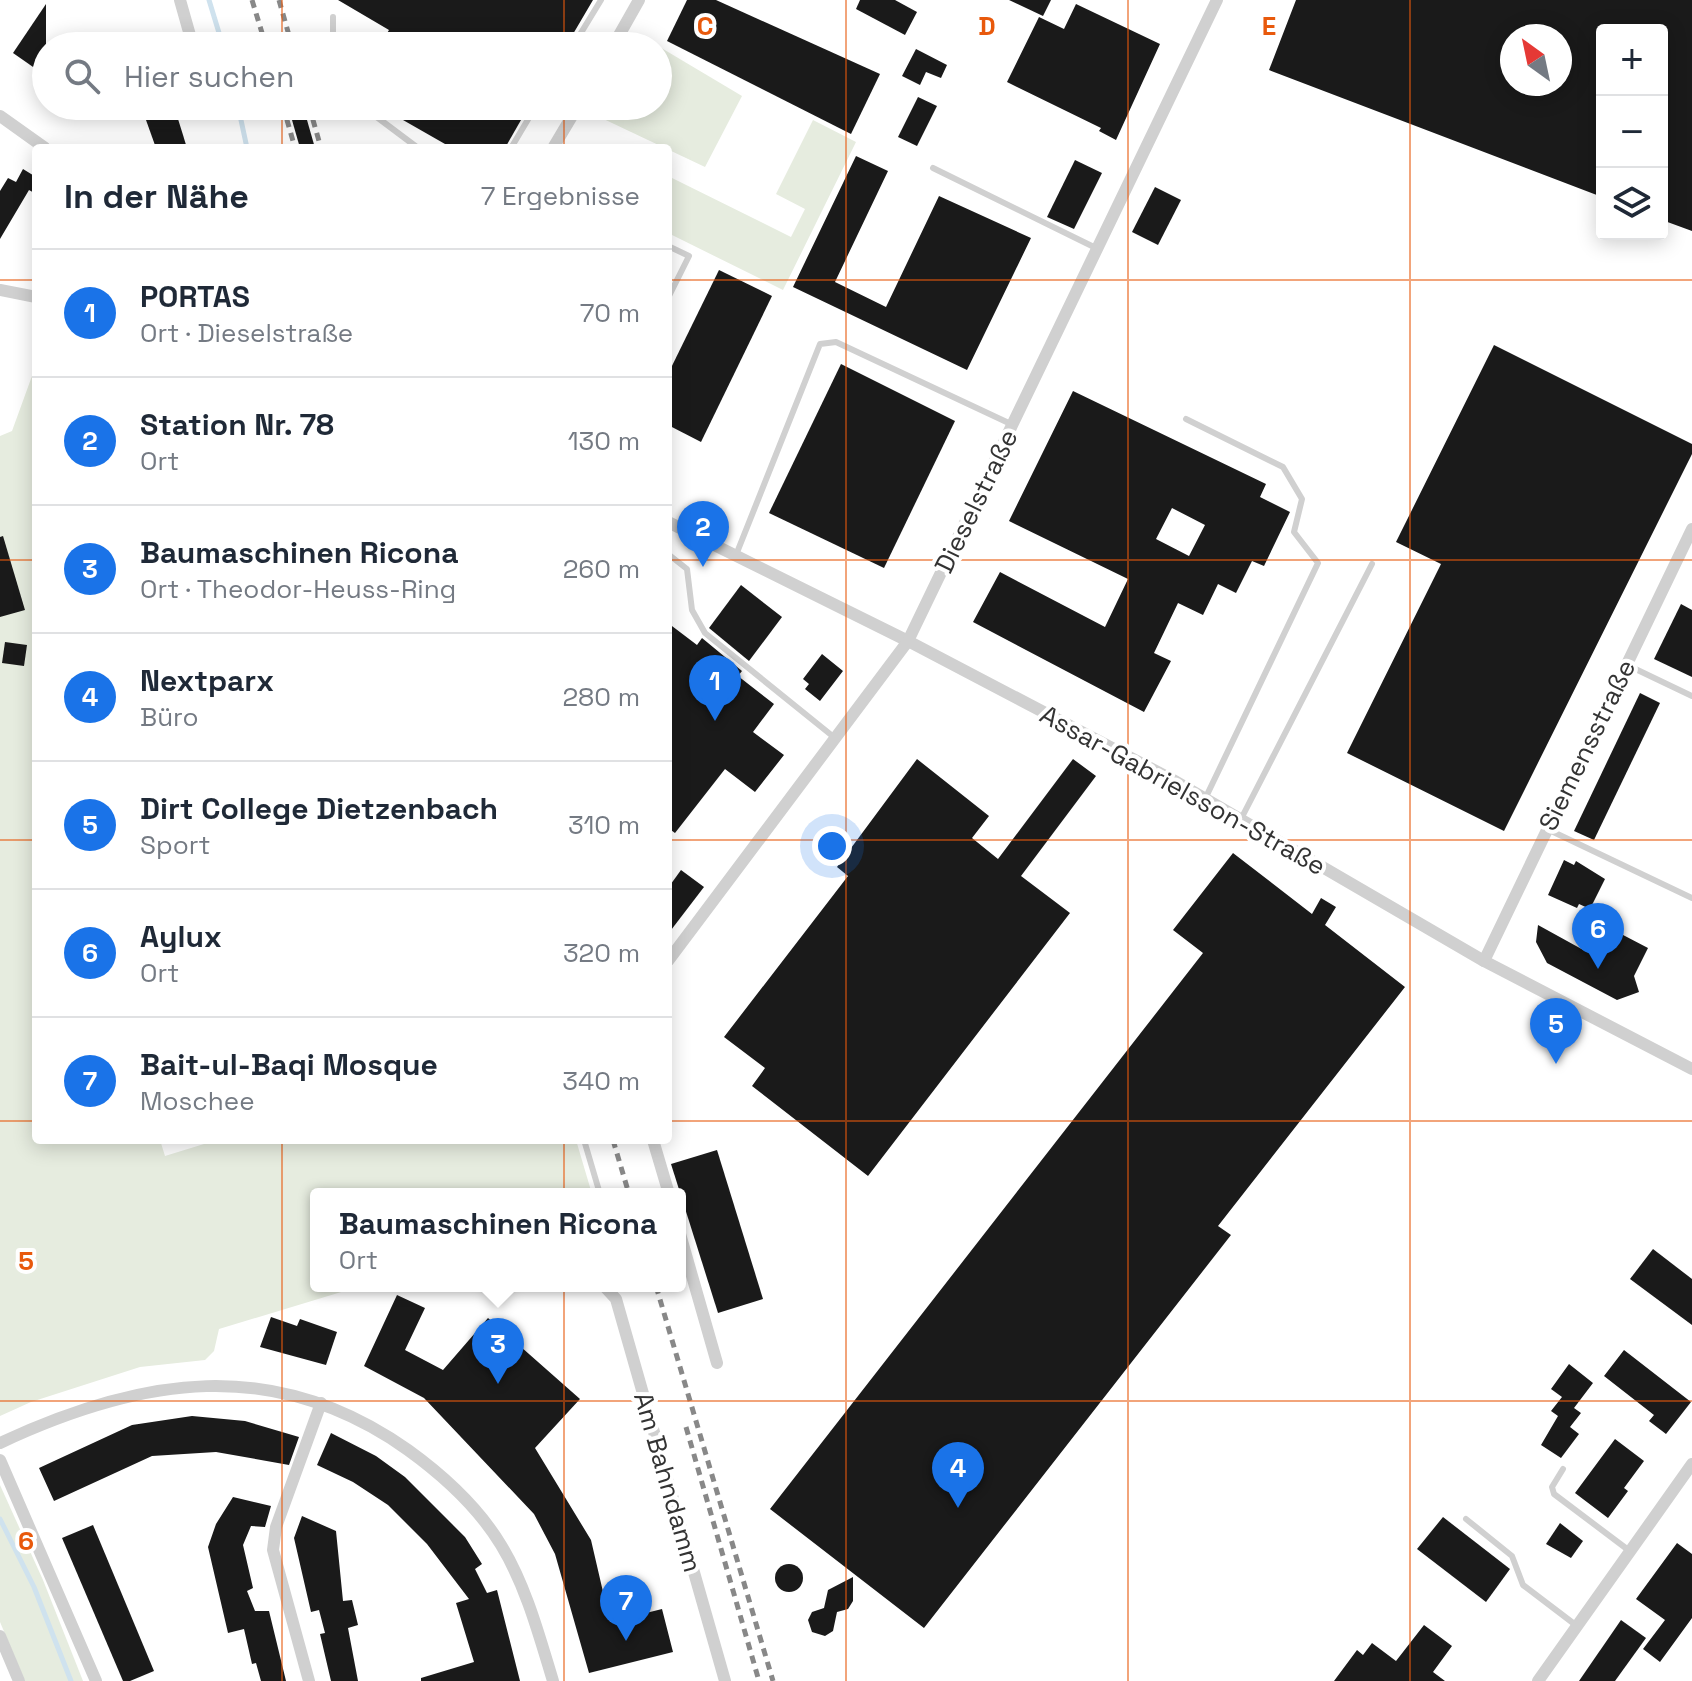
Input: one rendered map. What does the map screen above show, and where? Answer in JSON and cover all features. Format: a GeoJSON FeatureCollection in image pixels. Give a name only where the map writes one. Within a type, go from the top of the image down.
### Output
{"type":"FeatureCollection","features":[{"type":"Feature","properties":{"kind":"street"},"geometry":{"type":"LineString","coordinates":[[180,0],[189,32]]}},
{"type":"Feature","properties":{"kind":"street"},"geometry":{"type":"LineString","coordinates":[[621,32],[639,0]]}},
{"type":"Feature","properties":{"kind":"street","name":"Dieselstraße"},"geometry":{"type":"LineString","coordinates":[[672,956],[908,641],[1216,0]]}},
{"type":"Feature","properties":{"kind":"street"},"geometry":{"type":"LineString","coordinates":[[0,116],[39,144]]}},
{"type":"Feature","properties":{"kind":"street"},"geometry":{"type":"LineString","coordinates":[[555,144],[570,120]]}},
{"type":"Feature","properties":{"kind":"street"},"geometry":{"type":"LineString","coordinates":[[0,290],[32,296]]}},
{"type":"Feature","properties":{"kind":"street","name":"Assar-Gabrielsson-Straße"},"geometry":{"type":"LineString","coordinates":[[672,527],[736,555],[908,641],[1205,799],[1484,961],[1692,1069]]}},
{"type":"Feature","properties":{"kind":"street","name":"Siemensstraße"},"geometry":{"type":"LineString","coordinates":[[1484,961],[1692,529]]}},
{"type":"Feature","properties":{"kind":"street"},"geometry":{"type":"LineString","coordinates":[[654,1144],[667,1188]]}},
{"type":"Feature","properties":{"kind":"street"},"geometry":{"type":"LineString","coordinates":[[686,1255],[717,1363]]}},
{"type":"Feature","properties":{"kind":"street","name":"Am Bahndamm"},"geometry":{"type":"LineString","coordinates":[[610,1292],[616,1299],[725,1681]]}},
{"type":"Feature","properties":{"kind":"street"},"geometry":{"type":"LineString","coordinates":[[0,1443],[94,1404],[134,1393],[197,1384],[263,1389],[321,1403],[381,1431],[448,1482],[482,1517],[499,1541],[522,1586],[553,1681]]}},
{"type":"Feature","properties":{"kind":"street"},"geometry":{"type":"LineString","coordinates":[[309,1681],[273,1550],[276,1527],[321,1403]]}},
{"type":"Feature","properties":{"kind":"street"},"geometry":{"type":"LineString","coordinates":[[0,1460],[96,1681]]}},
{"type":"Feature","properties":{"kind":"street"},"geometry":{"type":"LineString","coordinates":[[1538,1681],[1692,1464]]}},
{"type":"Feature","properties":{"kind":"street"},"geometry":{"type":"LineString","coordinates":[[0,1636],[19,1681]]}},
{"type":"Feature","properties":{"kind":"lane"},"geometry":{"type":"LineString","coordinates":[[582,32],[601,0]]}},
{"type":"Feature","properties":{"kind":"lane"},"geometry":{"type":"LineString","coordinates":[[333,17],[333,32]]}},
{"type":"Feature","properties":{"kind":"lane"},"geometry":{"type":"LineString","coordinates":[[381,120],[413,144]]}},
{"type":"Feature","properties":{"kind":"lane"},"geometry":{"type":"LineString","coordinates":[[513,144],[528,120]]}},
{"type":"Feature","properties":{"kind":"lane"},"geometry":{"type":"LineString","coordinates":[[933,168],[1098,249]]}},
{"type":"Feature","properties":{"kind":"lane"},"geometry":{"type":"LineString","coordinates":[[672,248],[689,256],[672,290]]}},
{"type":"Feature","properties":{"kind":"lane"},"geometry":{"type":"LineString","coordinates":[[736,555],[820,344],[836,342],[1013,425]]}},
{"type":"Feature","properties":{"kind":"lane"},"geometry":{"type":"LineString","coordinates":[[1186,419],[1283,467],[1302,499],[1294,532],[1318,563],[1205,799]]}},
{"type":"Feature","properties":{"kind":"lane"},"geometry":{"type":"LineString","coordinates":[[672,557],[687,569],[692,610],[705,633],[835,738]]}},
{"type":"Feature","properties":{"kind":"lane"},"geometry":{"type":"LineString","coordinates":[[1241,819],[1372,564]]}},
{"type":"Feature","properties":{"kind":"lane"},"geometry":{"type":"LineString","coordinates":[[1625,664],[1692,696]]}},
{"type":"Feature","properties":{"kind":"lane"},"geometry":{"type":"LineString","coordinates":[[1547,829],[1692,898]]}},
{"type":"Feature","properties":{"kind":"lane"},"geometry":{"type":"LineString","coordinates":[[585,1144],[598,1188]]}},
{"type":"Feature","properties":{"kind":"lane"},"geometry":{"type":"LineString","coordinates":[[1563,1469],[1552,1487],[1554,1494],[1631,1552]]}},
{"type":"Feature","properties":{"kind":"lane"},"geometry":{"type":"LineString","coordinates":[[1466,1519],[1512,1556],[1523,1585],[1577,1626]]}},
{"type":"Feature","properties":{"kind":"shaded area"},"geometry":{"type":"Polygon","coordinates":[[[672,54],[742,96],[705,167],[672,151],[672,144],[656,144],[606,120],[672,120],[672,54]]]}},
{"type":"Feature","properties":{"kind":"shaded area"},"geometry":{"type":"Polygon","coordinates":[[[813,120],[856,142],[783,290],[672,235],[672,178],[791,237],[805,209],[776,194],[813,120]]]}},
{"type":"Feature","properties":{"kind":"shaded area"},"geometry":{"type":"Polygon","coordinates":[[[32,376],[32,1144],[161,1144],[165,1156],[204,1144],[577,1144],[590,1188],[310,1188],[310,1292],[341,1292],[219,1329],[214,1351],[205,1360],[140,1367],[31,1402],[0,1416],[0,436],[12,431],[32,376]]]}},
{"type":"Feature","properties":{"kind":"shaded area"},"geometry":{"type":"Polygon","coordinates":[[[0,1485],[43,1580],[83,1681],[25,1681],[0,1622],[0,1485]]]}},
{"type":"Feature","properties":{"kind":"building"},"geometry":{"type":"Polygon","coordinates":[[[338,0],[593,0],[574,32],[389,30],[338,0]]]}},
{"type":"Feature","properties":{"kind":"building"},"geometry":{"type":"Polygon","coordinates":[[[687,0],[716,0],[880,74],[851,134],[672,44],[671,32],[687,0]]]}},
{"type":"Feature","properties":{"kind":"building"},"geometry":{"type":"Polygon","coordinates":[[[860,0],[895,0],[917,12],[905,35],[856,9],[860,0]]]}},
{"type":"Feature","properties":{"kind":"building"},"geometry":{"type":"Polygon","coordinates":[[[1009,0],[1051,0],[1043,16],[1009,0]]]}},
{"type":"Feature","properties":{"kind":"building"},"geometry":{"type":"Polygon","coordinates":[[[1296,0],[1692,0],[1692,231],[1668,222],[1668,24],[1596,24],[1596,195],[1269,70],[1296,0]]]}},
{"type":"Feature","properties":{"kind":"building"},"geometry":{"type":"Polygon","coordinates":[[[46,4],[46,32],[32,32],[32,66],[13,53],[46,4]]]}},
{"type":"Feature","properties":{"kind":"building"},"geometry":{"type":"Polygon","coordinates":[[[1076,4],[1160,44],[1116,140],[1099,131],[1101,128],[1007,82],[1039,17],[1064,29],[1076,4]]]}},
{"type":"Feature","properties":{"kind":"building"},"geometry":{"type":"Polygon","coordinates":[[[916,49],[947,65],[941,78],[926,72],[920,85],[902,76],[916,49]]]}},
{"type":"Feature","properties":{"kind":"building"},"geometry":{"type":"Polygon","coordinates":[[[918,97],[937,106],[917,146],[898,137],[918,97]]]}},
{"type":"Feature","properties":{"kind":"building"},"geometry":{"type":"Polygon","coordinates":[[[146,120],[178,120],[186,144],[155,144],[146,120]]]}},
{"type":"Feature","properties":{"kind":"building"},"geometry":{"type":"Polygon","coordinates":[[[292,120],[307,120],[314,144],[299,144],[292,120]]]}},
{"type":"Feature","properties":{"kind":"building"},"geometry":{"type":"Polygon","coordinates":[[[403,120],[521,120],[507,144],[445,144],[403,120]]]}},
{"type":"Feature","properties":{"kind":"building"},"geometry":{"type":"Polygon","coordinates":[[[856,156],[888,171],[835,282],[886,307],[939,196],[1031,238],[967,370],[793,287],[856,156]]]}},
{"type":"Feature","properties":{"kind":"building"},"geometry":{"type":"Polygon","coordinates":[[[1075,160],[1102,173],[1074,229],[1047,217],[1075,160]]]}},
{"type":"Feature","properties":{"kind":"building"},"geometry":{"type":"Polygon","coordinates":[[[23,169],[32,175],[32,192],[29,190],[0,239],[0,191],[8,178],[16,182],[23,169]]]}},
{"type":"Feature","properties":{"kind":"building"},"geometry":{"type":"Polygon","coordinates":[[[1155,187],[1181,200],[1158,245],[1132,232],[1155,187]]]}},
{"type":"Feature","properties":{"kind":"building"},"geometry":{"type":"Polygon","coordinates":[[[719,270],[772,296],[701,442],[672,427],[672,366],[719,270]]]}},
{"type":"Feature","properties":{"kind":"building"},"geometry":{"type":"Polygon","coordinates":[[[1494,345],[1692,444],[1692,454],[1504,831],[1347,753],[1441,564],[1396,542],[1494,345]]]}},
{"type":"Feature","properties":{"kind":"building"},"geometry":{"type":"Polygon","coordinates":[[[841,364],[955,421],[884,568],[769,513],[841,364]]]}},
{"type":"Feature","properties":{"kind":"building"},"geometry":{"type":"Polygon","coordinates":[[[1073,391],[1266,484],[1260,497],[1290,512],[1264,566],[1252,561],[1236,593],[1218,584],[1203,615],[1178,603],[1154,653],[1171,661],[1144,712],[973,622],[1000,572],[1105,627],[1128,579],[1009,521],[1073,391]],[[1172,508],[1156,539],[1189,556],[1205,525],[1172,508]]]}},
{"type":"Feature","properties":{"kind":"building"},"geometry":{"type":"Polygon","coordinates":[[[3,536],[25,610],[0,617],[0,537],[3,536]]]}},
{"type":"Feature","properties":{"kind":"building"},"geometry":{"type":"Polygon","coordinates":[[[741,585],[782,617],[749,661],[709,628],[741,585]]]}},
{"type":"Feature","properties":{"kind":"building"},"geometry":{"type":"Polygon","coordinates":[[[1681,604],[1692,610],[1692,677],[1654,659],[1681,604]]]}},
{"type":"Feature","properties":{"kind":"building"},"geometry":{"type":"Polygon","coordinates":[[[672,626],[697,645],[702,638],[742,671],[738,676],[774,704],[753,732],[784,755],[755,792],[725,769],[675,833],[672,831],[672,626]]]}},
{"type":"Feature","properties":{"kind":"building"},"geometry":{"type":"Polygon","coordinates":[[[5,642],[27,645],[24,666],[2,663],[5,642]]]}},
{"type":"Feature","properties":{"kind":"building"},"geometry":{"type":"Polygon","coordinates":[[[822,654],[843,671],[820,701],[805,689],[809,684],[803,679],[822,654]]]}},
{"type":"Feature","properties":{"kind":"building"},"geometry":{"type":"Polygon","coordinates":[[[1640,693],[1660,703],[1594,840],[1574,831],[1640,693]]]}},
{"type":"Feature","properties":{"kind":"building"},"geometry":{"type":"Polygon","coordinates":[[[917,759],[989,816],[972,838],[998,859],[1073,759],[1096,776],[1021,876],[1070,913],[868,1176],[752,1086],[765,1068],[724,1037],[848,876],[837,867],[917,759]]]}},
{"type":"Feature","properties":{"kind":"building"},"geometry":{"type":"Polygon","coordinates":[[[1233,853],[1312,914],[1321,898],[1336,907],[1325,925],[1405,987],[1218,1226],[1231,1235],[924,1628],[770,1509],[1203,953],[1173,930],[1233,853]]]}},
{"type":"Feature","properties":{"kind":"building"},"geometry":{"type":"Polygon","coordinates":[[[1564,860],[1574,865],[1576,861],[1605,879],[1590,909],[1579,904],[1577,908],[1548,895],[1564,860]]]}},
{"type":"Feature","properties":{"kind":"building"},"geometry":{"type":"Polygon","coordinates":[[[681,870],[704,887],[672,929],[672,882],[681,870]]]}},
{"type":"Feature","properties":{"kind":"building"},"geometry":{"type":"Polygon","coordinates":[[[1602,924],[1648,948],[1634,976],[1639,992],[1617,1000],[1547,963],[1536,942],[1538,925],[1587,952],[1602,924]]]}},
{"type":"Feature","properties":{"kind":"building"},"geometry":{"type":"Polygon","coordinates":[[[717,1150],[763,1299],[718,1313],[686,1212],[686,1188],[679,1188],[671,1164],[717,1150]]]}},
{"type":"Feature","properties":{"kind":"building"},"geometry":{"type":"Polygon","coordinates":[[[1653,1249],[1692,1279],[1692,1325],[1630,1279],[1653,1249]]]}},
{"type":"Feature","properties":{"kind":"building"},"geometry":{"type":"Polygon","coordinates":[[[397,1295],[425,1308],[405,1350],[443,1370],[488,1318],[580,1399],[535,1448],[591,1540],[610,1622],[662,1609],[673,1652],[589,1673],[555,1554],[534,1514],[424,1398],[364,1366],[397,1295]]]}},
{"type":"Feature","properties":{"kind":"building"},"geometry":{"type":"Polygon","coordinates":[[[271,1317],[297,1326],[300,1319],[337,1332],[326,1365],[260,1347],[271,1317]]]}},
{"type":"Feature","properties":{"kind":"building"},"geometry":{"type":"Polygon","coordinates":[[[1624,1350],[1691,1402],[1666,1434],[1649,1421],[1654,1415],[1604,1376],[1624,1350]]]}},
{"type":"Feature","properties":{"kind":"building"},"geometry":{"type":"Polygon","coordinates":[[[1569,1364],[1593,1383],[1574,1408],[1581,1413],[1570,1427],[1579,1434],[1561,1458],[1541,1445],[1558,1416],[1551,1411],[1562,1397],[1551,1389],[1569,1364]]]}},
{"type":"Feature","properties":{"kind":"building"},"geometry":{"type":"Polygon","coordinates":[[[192,1416],[245,1421],[299,1437],[289,1465],[216,1452],[152,1456],[54,1501],[39,1468],[132,1425],[192,1416]]]}},
{"type":"Feature","properties":{"kind":"building"},"geometry":{"type":"Polygon","coordinates":[[[331,1433],[376,1456],[405,1477],[465,1537],[482,1564],[475,1569],[487,1593],[497,1590],[520,1681],[421,1681],[421,1678],[474,1662],[456,1603],[469,1599],[427,1544],[388,1505],[353,1482],[317,1465],[331,1433]]]}},
{"type":"Feature","properties":{"kind":"building"},"geometry":{"type":"Polygon","coordinates":[[[1615,1439],[1644,1461],[1624,1488],[1628,1491],[1608,1518],[1575,1493],[1615,1439]]]}},
{"type":"Feature","properties":{"kind":"building"},"geometry":{"type":"Polygon","coordinates":[[[233,1497],[271,1506],[265,1527],[251,1526],[243,1545],[253,1588],[247,1591],[255,1611],[269,1611],[286,1681],[261,1681],[256,1663],[252,1664],[244,1629],[228,1633],[208,1547],[216,1524],[233,1497]]]}},
{"type":"Feature","properties":{"kind":"building"},"geometry":{"type":"Polygon","coordinates":[[[302,1516],[336,1531],[343,1601],[352,1600],[358,1625],[348,1628],[358,1681],[331,1681],[320,1634],[325,1633],[319,1610],[311,1612],[294,1538],[302,1516]]]}},
{"type":"Feature","properties":{"kind":"building"},"geometry":{"type":"Polygon","coordinates":[[[1443,1517],[1510,1569],[1486,1602],[1417,1549],[1443,1517]]]}},
{"type":"Feature","properties":{"kind":"building"},"geometry":{"type":"Polygon","coordinates":[[[1560,1523],[1583,1541],[1571,1558],[1546,1544],[1560,1523]]]}},
{"type":"Feature","properties":{"kind":"building"},"geometry":{"type":"Polygon","coordinates":[[[93,1525],[154,1671],[130,1681],[123,1681],[62,1538],[93,1525]]]}},
{"type":"Feature","properties":{"kind":"building"},"geometry":{"type":"Polygon","coordinates":[[[1677,1543],[1692,1554],[1692,1618],[1660,1662],[1643,1649],[1665,1620],[1636,1599],[1677,1543]]]}},
{"type":"Feature","properties":{"kind":"building"},"geometry":{"type":"Polygon","coordinates":[[[789,1564],[799,1568],[803,1578],[799,1588],[789,1592],[779,1588],[775,1578],[779,1568],[789,1564]]]}},
{"type":"Feature","properties":{"kind":"building"},"geometry":{"type":"Polygon","coordinates":[[[853,1577],[853,1601],[848,1609],[837,1612],[833,1631],[825,1636],[812,1632],[808,1620],[812,1612],[824,1608],[828,1590],[853,1577]]]}},
{"type":"Feature","properties":{"kind":"building"},"geometry":{"type":"Polygon","coordinates":[[[1621,1620],[1646,1638],[1615,1681],[1579,1681],[1621,1620]]]}},
{"type":"Feature","properties":{"kind":"building"},"geometry":{"type":"Polygon","coordinates":[[[1424,1625],[1452,1646],[1433,1672],[1445,1681],[1334,1681],[1357,1650],[1363,1655],[1372,1643],[1396,1661],[1424,1625]]]}},
{"type":"Feature","properties":{"kind":"waterway"},"geometry":{"type":"LineString","coordinates":[[209,0],[219,32]]}},
{"type":"Feature","properties":{"kind":"waterway"},"geometry":{"type":"LineString","coordinates":[[241,120],[246,144]]}},
{"type":"Feature","properties":{"kind":"waterway"},"geometry":{"type":"LineString","coordinates":[[0,1519],[34,1587],[71,1681]]}},
{"type":"Feature","properties":{"kind":"railway"},"geometry":{"type":"LineString","coordinates":[[252,0],[262,32]]}},
{"type":"Feature","properties":{"kind":"railway"},"geometry":{"type":"LineString","coordinates":[[279,0],[288,32]]}},
{"type":"Feature","properties":{"kind":"railway"},"geometry":{"type":"LineString","coordinates":[[287,120],[294,144]]}},
{"type":"Feature","properties":{"kind":"railway"},"geometry":{"type":"LineString","coordinates":[[313,120],[320,144]]}},
{"type":"Feature","properties":{"kind":"railway"},"geometry":{"type":"LineString","coordinates":[[614,1144],[627,1188]]}},
{"type":"Feature","properties":{"kind":"railway"},"geometry":{"type":"LineString","coordinates":[[658,1292],[773,1681]]}},
{"type":"Feature","properties":{"kind":"railway"},"geometry":{"type":"LineString","coordinates":[[686,1427],[759,1681]]}},
{"type":"Feature","properties":{"kind":"place","name":"Station Nr. 78"},"geometry":{"type":"Point","coordinates":[703,567]}},
{"type":"Feature","properties":{"kind":"place","name":"PORTAS"},"geometry":{"type":"Point","coordinates":[715,721]}},
{"type":"Feature","properties":{"kind":"place","name":"Aylux"},"geometry":{"type":"Point","coordinates":[1598,969]}},
{"type":"Feature","properties":{"kind":"place","name":"Dirt College Dietzenbach"},"geometry":{"type":"Point","coordinates":[1556,1064]}},
{"type":"Feature","properties":{"kind":"place","name":"Baumaschinen Ricona"},"geometry":{"type":"Point","coordinates":[498,1384]}},
{"type":"Feature","properties":{"kind":"place","name":"Nextparx"},"geometry":{"type":"Point","coordinates":[958,1508]}},
{"type":"Feature","properties":{"kind":"place","name":"Bait-ul-Baqi Mosque"},"geometry":{"type":"Point","coordinates":[626,1641]}}]}
